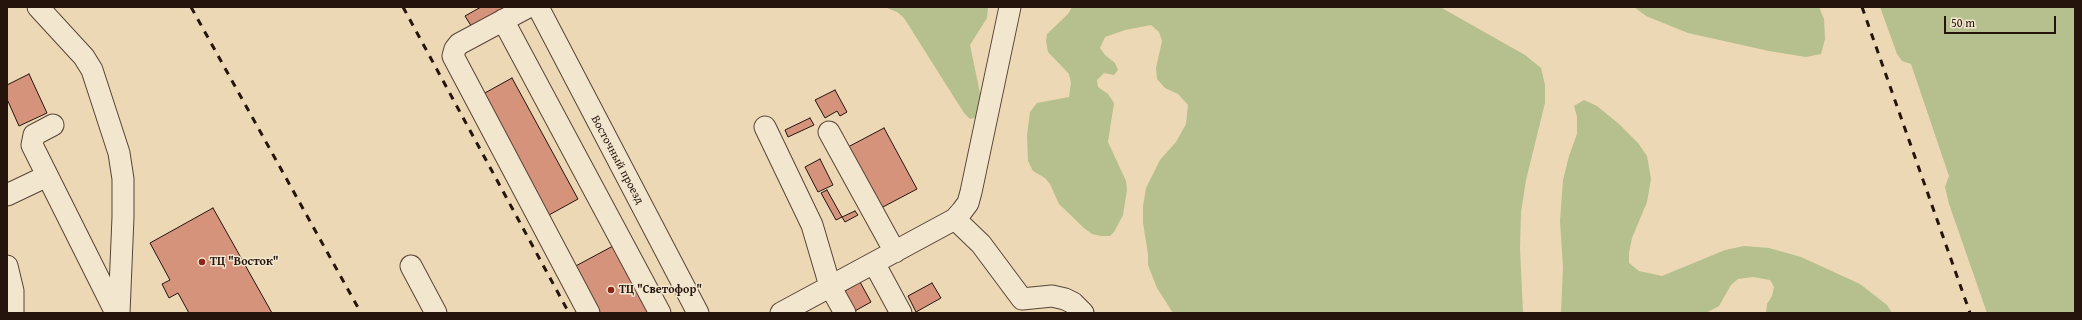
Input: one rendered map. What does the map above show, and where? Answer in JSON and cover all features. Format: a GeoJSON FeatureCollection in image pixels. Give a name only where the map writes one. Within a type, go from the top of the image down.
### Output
{"type":"FeatureCollection","features":[{"type":"Feature","properties":{"kind":"street"},"geometry":{"type":"LineString","coordinates":[[38,7],[84,57],[92,70],[119,153],[123,179],[123,218],[117,313]]}},
{"type":"Feature","properties":{"kind":"street"},"geometry":{"type":"LineString","coordinates":[[528,7],[459,44],[455,49],[453,56],[454,62],[589,313]]}},
{"type":"Feature","properties":{"kind":"street","name":"Восточный проезд"},"geometry":{"type":"LineString","coordinates":[[538,7],[698,313]]}},
{"type":"Feature","properties":{"kind":"street"},"geometry":{"type":"LineString","coordinates":[[781,313],[955,219],[968,203],[1010,7]]}},
{"type":"Feature","properties":{"kind":"street"},"geometry":{"type":"LineString","coordinates":[[503,20],[660,313]]}},
{"type":"Feature","properties":{"kind":"street"},"geometry":{"type":"LineString","coordinates":[[52,125],[38,132],[32,140],[32,145],[117,313]]}},
{"type":"Feature","properties":{"kind":"street"},"geometry":{"type":"LineString","coordinates":[[765,128],[812,224],[830,286],[845,313]]}},
{"type":"Feature","properties":{"kind":"street"},"geometry":{"type":"LineString","coordinates":[[829,132],[894,252]]}},
{"type":"Feature","properties":{"kind":"street"},"geometry":{"type":"LineString","coordinates":[[7,195],[48,176]]}},
{"type":"Feature","properties":{"kind":"street"},"geometry":{"type":"LineString","coordinates":[[955,219],[981,244],[1022,299],[1052,296],[1065,299],[1073,303],[1083,313]]}},
{"type":"Feature","properties":{"kind":"street"},"geometry":{"type":"LineString","coordinates":[[874,263],[901,313]]}},
{"type":"Feature","properties":{"kind":"street"},"geometry":{"type":"LineString","coordinates":[[7,266],[13,291],[13,313]]}},
{"type":"Feature","properties":{"kind":"street"},"geometry":{"type":"LineString","coordinates":[[411,266],[436,313]]}},
{"type":"Feature","properties":{"kind":"green space"},"geometry":{"type":"Polygon","coordinates":[[[875,7],[988,7],[987,18],[970,45],[981,98],[981,108],[975,118],[970,119],[964,113],[904,18],[897,12],[887,8],[875,7]]]}},
{"type":"Feature","properties":{"kind":"green space"},"geometry":{"type":"Polygon","coordinates":[[[1072,7],[1440,7],[1525,55],[1541,68],[1545,85],[1545,103],[1526,180],[1521,212],[1520,248],[1523,313],[1173,313],[1157,288],[1148,265],[1148,254],[1143,223],[1143,206],[1146,188],[1160,160],[1176,142],[1186,124],[1188,105],[1178,94],[1165,88],[1157,79],[1156,68],[1162,41],[1159,32],[1151,25],[1125,30],[1105,37],[1100,48],[1105,55],[1115,63],[1118,70],[1114,75],[1104,73],[1097,80],[1098,87],[1108,94],[1114,103],[1108,142],[1126,181],[1127,190],[1123,215],[1114,232],[1110,236],[1092,234],[1084,228],[1059,204],[1050,184],[1045,178],[1033,171],[1028,161],[1027,135],[1030,112],[1037,103],[1069,97],[1071,83],[1069,74],[1048,52],[1046,41],[1047,34],[1068,14],[1072,7]]]}},
{"type":"Feature","properties":{"kind":"green space"},"geometry":{"type":"Polygon","coordinates":[[[1634,7],[1819,7],[1824,19],[1825,39],[1821,54],[1806,57],[1769,51],[1688,33],[1646,16],[1634,7]]]}},
{"type":"Feature","properties":{"kind":"green space"},"geometry":{"type":"Polygon","coordinates":[[[1880,7],[2075,7],[2075,313],[1987,313],[1949,204],[1945,187],[1949,176],[1911,64],[1902,61],[1897,54],[1880,7]]]}},
{"type":"Feature","properties":{"kind":"green space"},"geometry":{"type":"Polygon","coordinates":[[[1584,100],[1597,106],[1619,124],[1638,143],[1647,156],[1651,179],[1647,202],[1632,238],[1629,253],[1629,263],[1639,271],[1662,276],[1725,250],[1744,246],[1769,248],[1801,257],[1860,284],[1887,305],[1892,313],[1766,313],[1767,304],[1772,296],[1774,287],[1770,280],[1753,277],[1738,279],[1731,285],[1719,306],[1706,313],[1561,313],[1563,267],[1560,221],[1563,180],[1569,156],[1577,134],[1577,117],[1574,106],[1584,100]]]}},
{"type":"Feature","properties":{"kind":"building"},"geometry":{"type":"Polygon","coordinates":[[[481,7],[502,7],[505,12],[473,29],[465,16],[481,7]]]}},
{"type":"Feature","properties":{"kind":"building"},"geometry":{"type":"Polygon","coordinates":[[[29,74],[47,113],[19,126],[7,99],[7,85],[29,74]]]}},
{"type":"Feature","properties":{"kind":"building"},"geometry":{"type":"Polygon","coordinates":[[[512,78],[578,199],[549,215],[483,94],[512,78]]]}},
{"type":"Feature","properties":{"kind":"building"},"geometry":{"type":"Polygon","coordinates":[[[835,90],[847,112],[840,116],[837,111],[825,118],[815,100],[835,90]]]}},
{"type":"Feature","properties":{"kind":"building"},"geometry":{"type":"Polygon","coordinates":[[[810,118],[814,125],[788,137],[785,130],[810,118]]]}},
{"type":"Feature","properties":{"kind":"building"},"geometry":{"type":"Polygon","coordinates":[[[884,128],[917,189],[881,208],[848,147],[884,128]]]}},
{"type":"Feature","properties":{"kind":"building"},"geometry":{"type":"Polygon","coordinates":[[[820,159],[833,185],[818,192],[805,167],[820,159]]]}},
{"type":"Feature","properties":{"kind":"building"},"geometry":{"type":"Polygon","coordinates":[[[827,190],[842,217],[836,220],[821,193],[827,190]]]}},
{"type":"Feature","properties":{"kind":"building","name":"ТЦ \"Восток\""},"geometry":{"type":"Polygon","coordinates":[[[213,208],[272,313],[189,313],[178,293],[169,298],[162,284],[170,280],[150,243],[213,208]]]}},
{"type":"Feature","properties":{"kind":"building"},"geometry":{"type":"Polygon","coordinates":[[[855,211],[858,215],[845,222],[842,217],[855,211]]]}},
{"type":"Feature","properties":{"kind":"building","name":"ТЦ \"Светофор\""},"geometry":{"type":"Polygon","coordinates":[[[613,246],[650,313],[597,313],[572,268],[613,246]]]}},
{"type":"Feature","properties":{"kind":"building"},"geometry":{"type":"Polygon","coordinates":[[[860,282],[871,302],[853,312],[843,292],[860,282]]]}},
{"type":"Feature","properties":{"kind":"building"},"geometry":{"type":"Polygon","coordinates":[[[932,283],[941,298],[916,312],[908,296],[932,283]]]}},
{"type":"Feature","properties":{"kind":"railway"},"geometry":{"type":"LineString","coordinates":[[191,7],[361,313]]}},
{"type":"Feature","properties":{"kind":"railway"},"geometry":{"type":"LineString","coordinates":[[403,7],[569,313]]}},
{"type":"Feature","properties":{"kind":"railway"},"geometry":{"type":"LineString","coordinates":[[1862,7],[1970,313]]}},
{"type":"Feature","properties":{"kind":"place","name":"ТЦ \"Восток\""},"geometry":{"type":"Point","coordinates":[202,262]}},
{"type":"Feature","properties":{"kind":"place","name":"ТЦ \"Светофор\""},"geometry":{"type":"Point","coordinates":[611,290]}}]}
